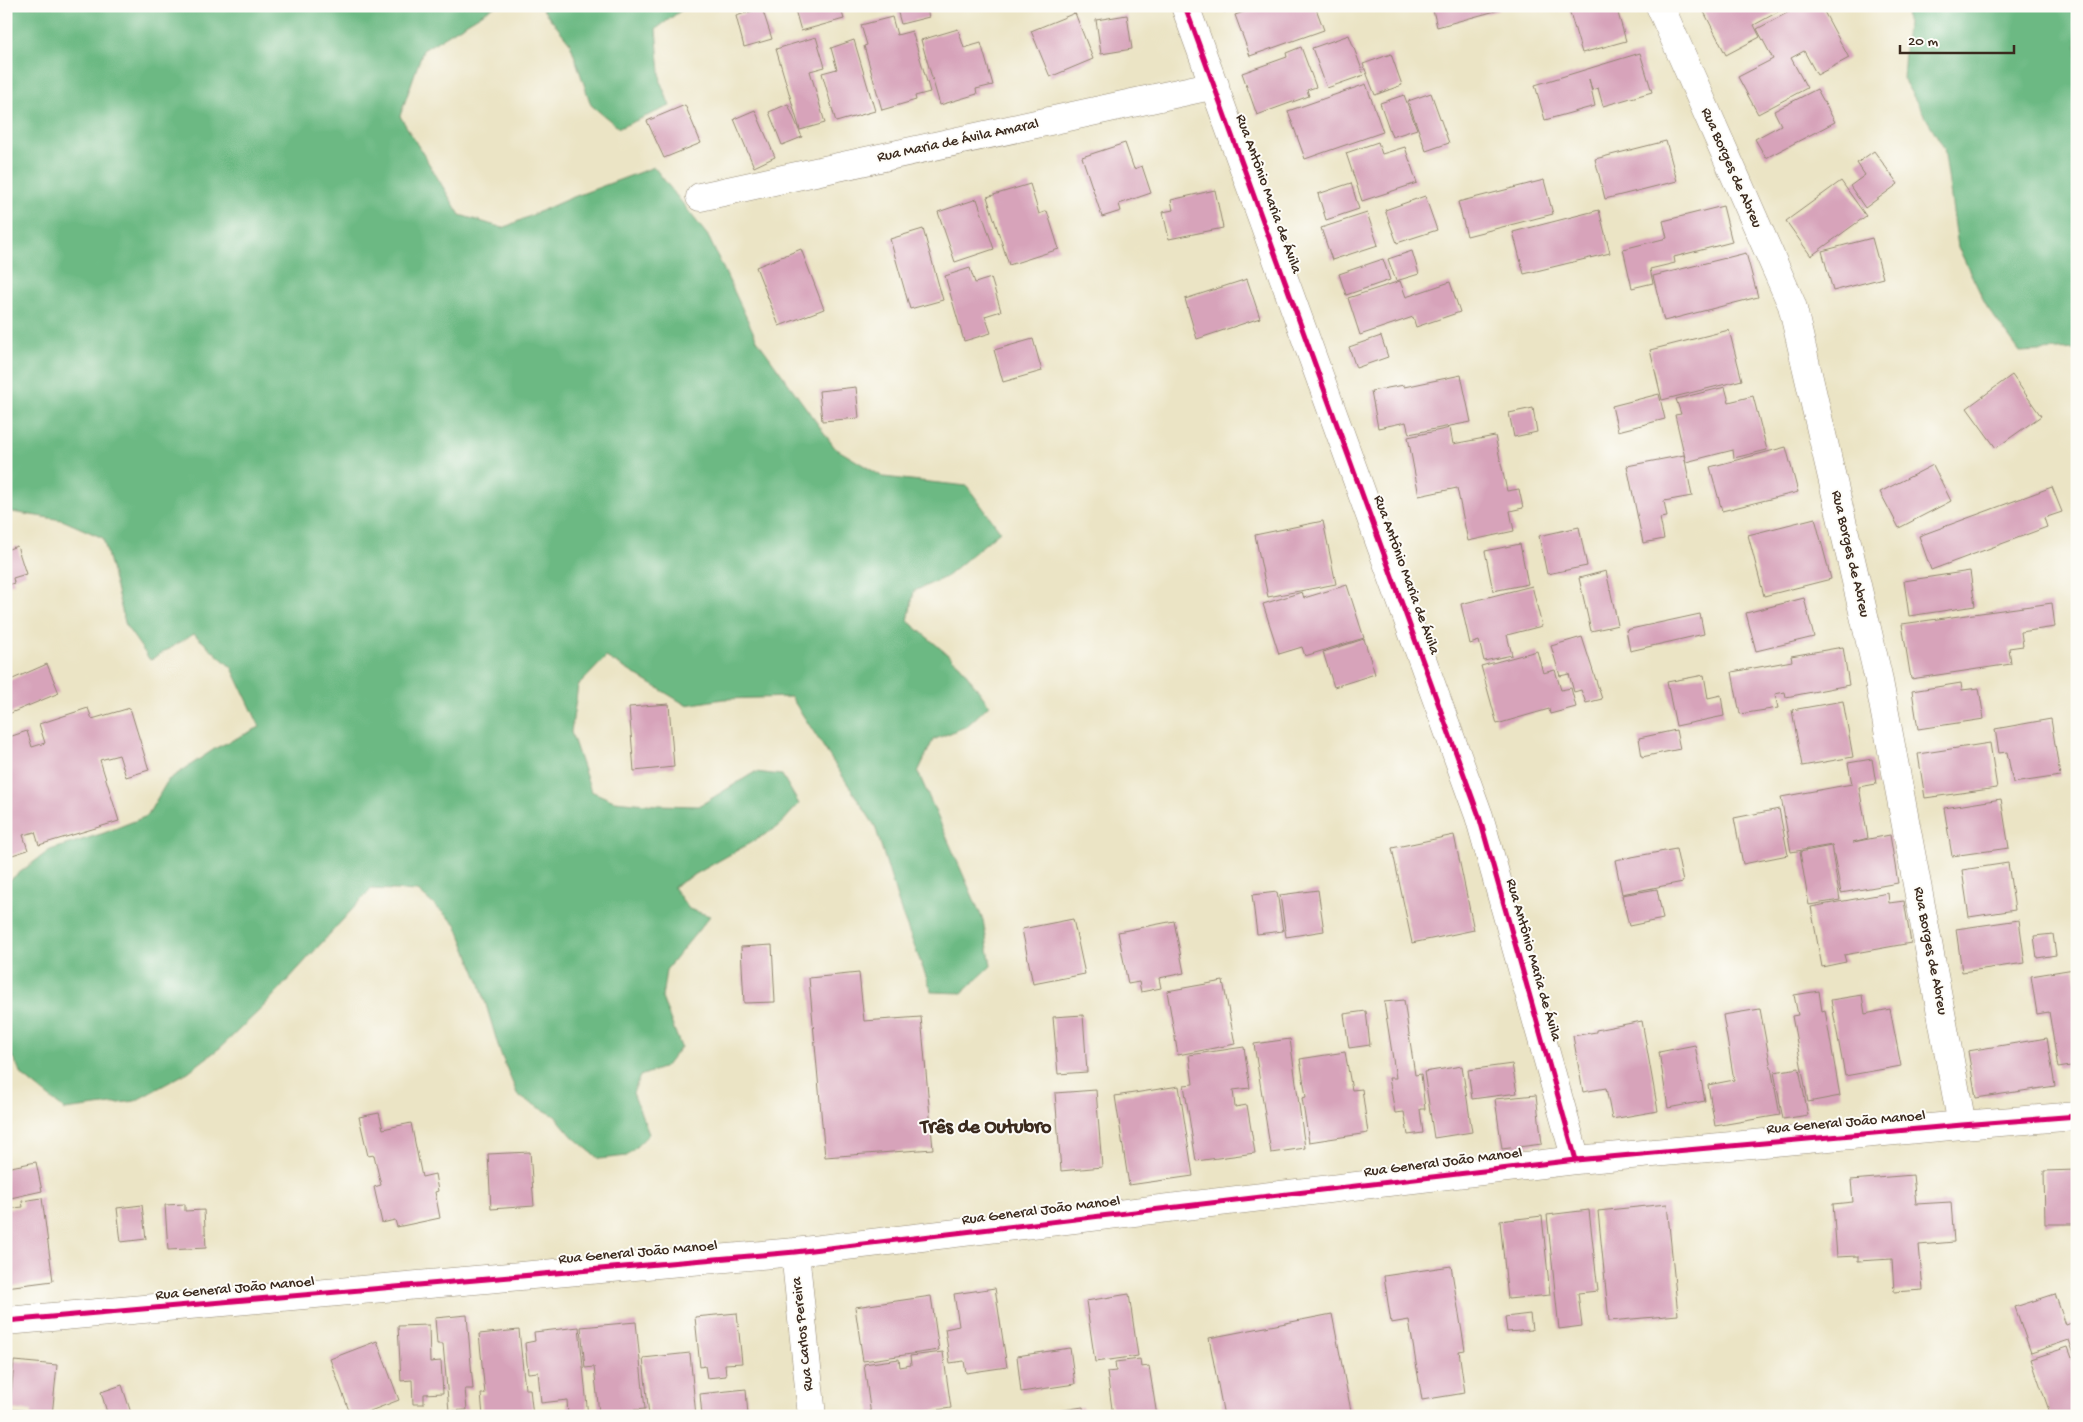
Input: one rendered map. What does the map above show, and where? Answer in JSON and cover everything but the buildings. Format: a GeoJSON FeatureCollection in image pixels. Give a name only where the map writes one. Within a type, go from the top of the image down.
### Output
{"type":"FeatureCollection","features":[{"type":"Feature","properties":{"kind":"street","name":"Rua Antônio Maria de Ávila"},"geometry":{"type":"LineString","coordinates":[[1186,6],[1479,816],[1576,1160]]}},
{"type":"Feature","properties":{"kind":"street","name":"Rua Borges de Abreu"},"geometry":{"type":"LineString","coordinates":[[1660,6],[1792,305],[1878,676],[1962,1125]]}},
{"type":"Feature","properties":{"kind":"street","name":"Rua Maria de Ávila Amaral"},"geometry":{"type":"LineString","coordinates":[[700,197],[1215,85]]}},
{"type":"Feature","properties":{"kind":"street","name":"Rua General João Manoel"},"geometry":{"type":"LineString","coordinates":[[6,1321],[795,1252],[1576,1160],[2077,1116]]}},
{"type":"Feature","properties":{"kind":"street","name":"Rua Carlos Pereira"},"geometry":{"type":"LineString","coordinates":[[795,1252],[812,1416]]}},
{"type":"Feature","properties":{"kind":"green space"},"geometry":{"type":"Polygon","coordinates":[[[6,6],[495,6],[423,50],[400,116],[460,215],[503,228],[568,199],[654,167],[708,236],[757,340],[835,448],[883,477],[967,486],[1000,531],[946,577],[914,591],[908,621],[960,665],[989,705],[967,726],[933,740],[918,772],[983,920],[991,966],[962,993],[932,992],[902,914],[875,826],[791,697],[723,699],[686,705],[606,657],[578,686],[571,732],[591,791],[614,801],[699,806],[755,772],[782,775],[799,804],[778,827],[673,887],[689,909],[710,916],[666,970],[662,998],[681,1047],[665,1067],[640,1076],[633,1093],[649,1134],[627,1156],[599,1159],[573,1137],[555,1116],[518,1096],[500,1052],[480,984],[456,924],[418,891],[371,889],[264,1006],[221,1047],[188,1072],[135,1101],[65,1110],[23,1076],[6,1045],[7,882],[50,850],[104,833],[147,816],[168,780],[216,748],[260,727],[232,668],[194,634],[150,660],[126,626],[103,538],[62,520],[6,511],[6,6]]]}},
{"type":"Feature","properties":{"kind":"green space"},"geometry":{"type":"Polygon","coordinates":[[[540,6],[687,6],[656,29],[661,83],[670,106],[619,128],[591,105],[570,43],[540,6]]]}},
{"type":"Feature","properties":{"kind":"green space"},"geometry":{"type":"Polygon","coordinates":[[[1906,6],[2077,6],[2077,349],[2020,352],[1987,307],[1958,247],[1944,148],[1903,79],[1907,22],[1906,6]]]}},
{"type":"Feature","properties":{"kind":"cycle path"},"geometry":{"type":"LineString","coordinates":[[1185,6],[1479,816],[1576,1160]]}},
{"type":"Feature","properties":{"kind":"cycle path"},"geometry":{"type":"LineString","coordinates":[[6,1321],[795,1252],[1576,1160],[2077,1116]]}},
{"type":"Feature","properties":{"kind":"district","name":"Três de Outubro"},"geometry":{"type":"Point","coordinates":[986,1128]}}]}
